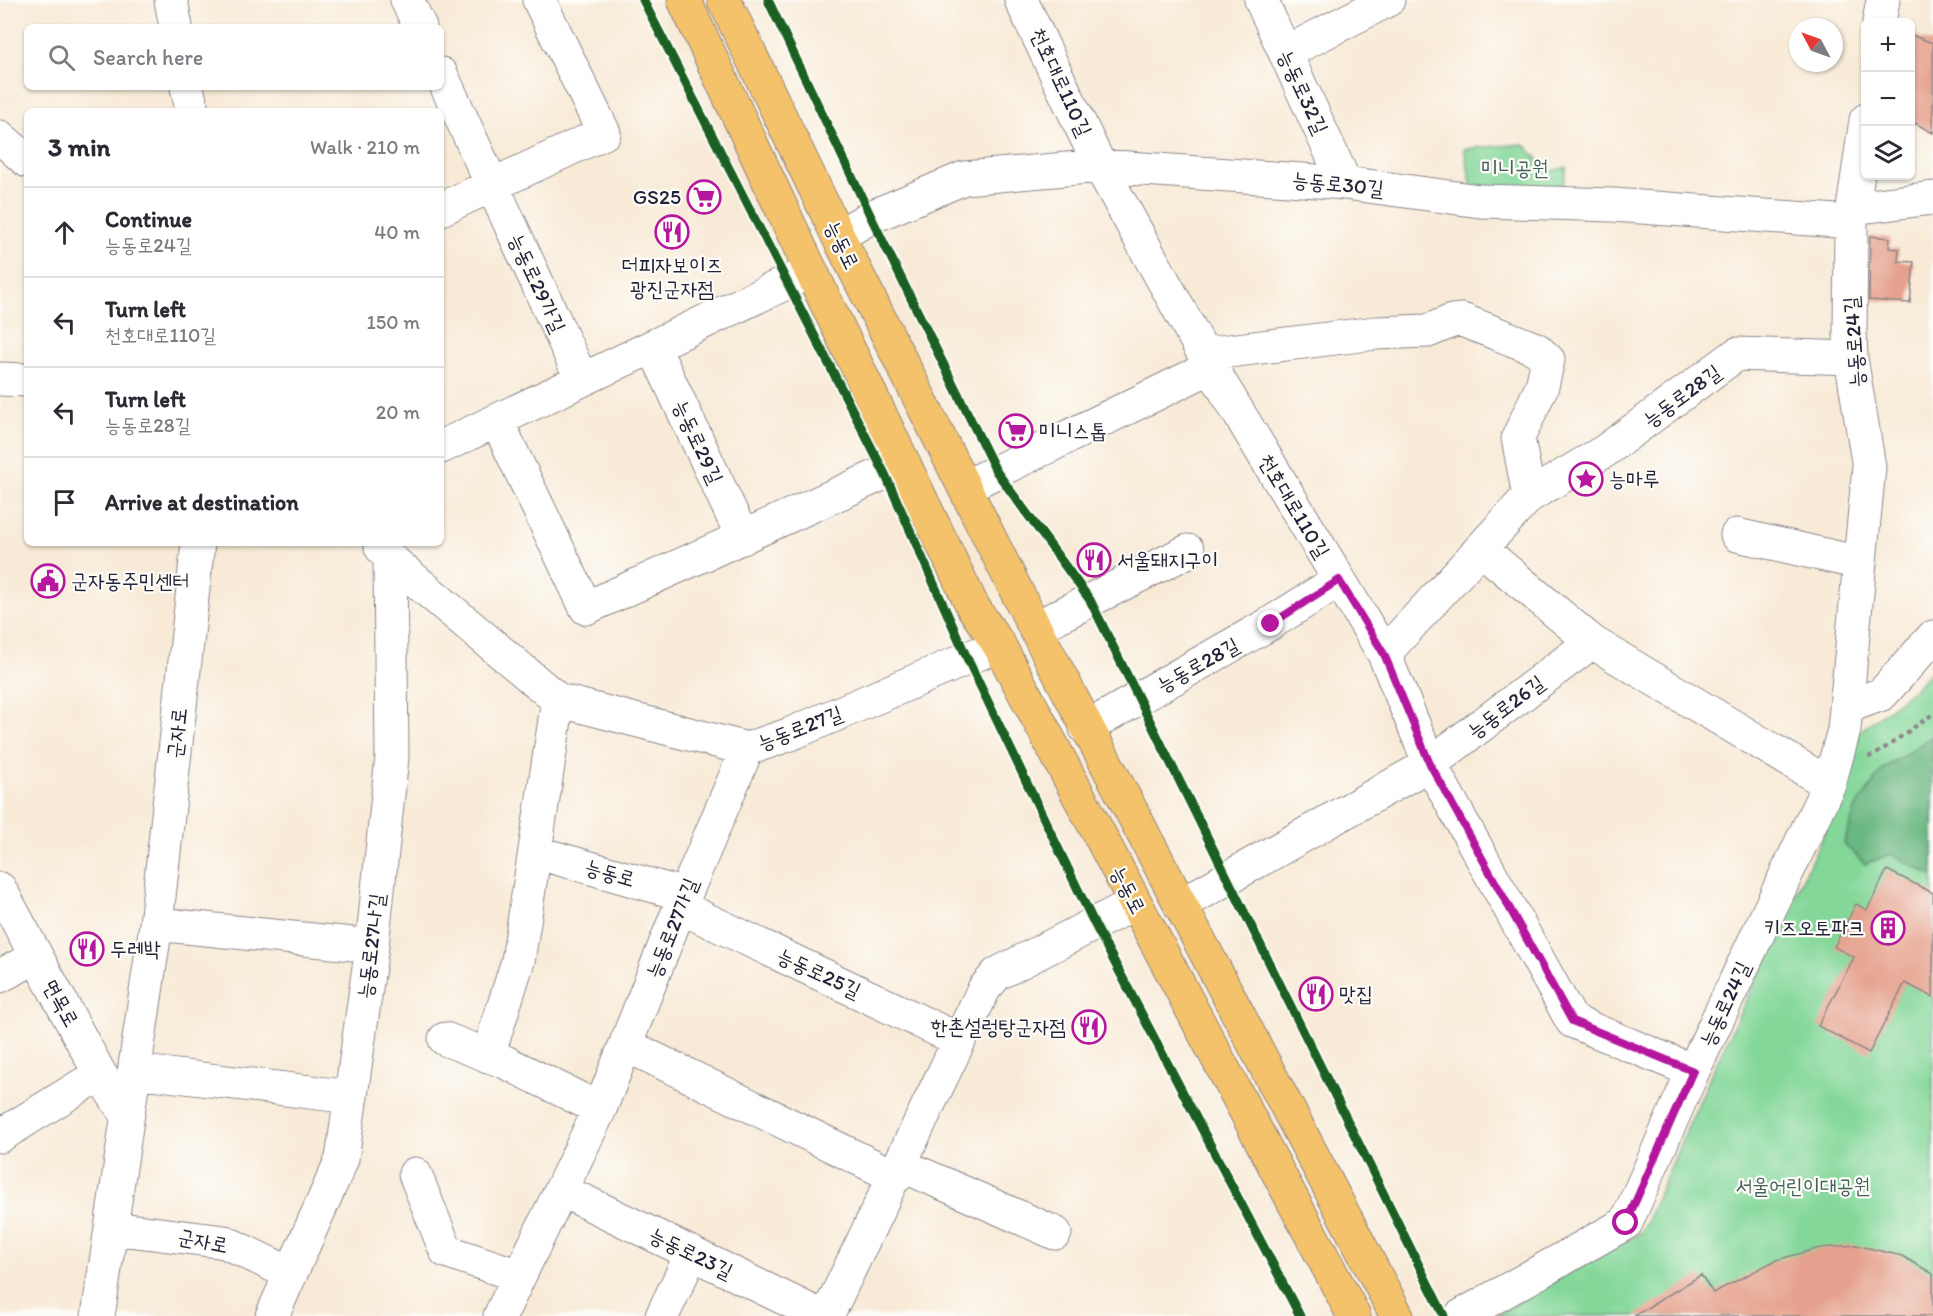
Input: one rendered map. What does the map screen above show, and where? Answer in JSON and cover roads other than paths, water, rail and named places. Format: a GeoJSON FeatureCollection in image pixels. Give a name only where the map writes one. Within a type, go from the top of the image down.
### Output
{"type":"FeatureCollection","features":[{"type":"Feature","properties":{"kind":"main road","name":"능동로"},"geometry":{"type":"LineString","coordinates":[[684,0],[811,272],[973,607],[999,645],[1354,1316]]}},
{"type":"Feature","properties":{"kind":"main road","name":"능동로"},"geometry":{"type":"LineString","coordinates":[[724,0],[838,236],[1086,728],[1397,1316]]}},
{"type":"Feature","properties":{"kind":"street"},"geometry":{"type":"LineString","coordinates":[[171,0],[175,24]]}},
{"type":"Feature","properties":{"kind":"street"},"geometry":{"type":"LineString","coordinates":[[407,0],[419,24]]}},
{"type":"Feature","properties":{"kind":"street"},"geometry":{"type":"LineString","coordinates":[[444,208],[604,133],[539,0]]}},
{"type":"Feature","properties":{"kind":"street","name":"천호대로110길"},"geometry":{"type":"LineString","coordinates":[[1021,0],[1100,166],[1208,360],[1384,654],[1430,764],[1572,1021],[1693,1071]]}},
{"type":"Feature","properties":{"kind":"street","name":"능동로32길"},"geometry":{"type":"LineString","coordinates":[[1261,0],[1345,183]]}},
{"type":"Feature","properties":{"kind":"street"},"geometry":{"type":"LineString","coordinates":[[1285,54],[1388,0]]}},
{"type":"Feature","properties":{"kind":"street"},"geometry":{"type":"LineString","coordinates":[[1881,18],[1883,0]]}},
{"type":"Feature","properties":{"kind":"street","name":"능동로29가길"},"geometry":{"type":"LineString","coordinates":[[444,81],[582,380]]}},
{"type":"Feature","properties":{"kind":"street"},"geometry":{"type":"LineString","coordinates":[[188,90],[191,108]]}},
{"type":"Feature","properties":{"kind":"street","name":"능동로24길"},"geometry":{"type":"LineString","coordinates":[[1461,1316],[1626,1223],[1693,1071],[1832,773],[1844,730],[1869,467],[1851,358],[1852,215],[1865,126]]}},
{"type":"Feature","properties":{"kind":"street"},"geometry":{"type":"LineString","coordinates":[[0,137],[24,158]]}},
{"type":"Feature","properties":{"kind":"street","name":"능동로30길"},"geometry":{"type":"LineString","coordinates":[[838,236],[871,217],[964,178],[1100,166],[1345,183],[1480,201],[1852,215],[1933,198]]}},
{"type":"Feature","properties":{"kind":"street"},"geometry":{"type":"LineString","coordinates":[[444,446],[811,272]]}},
{"type":"Feature","properties":{"kind":"street"},"geometry":{"type":"LineString","coordinates":[[965,488],[1208,360],[1376,333],[1428,331],[1452,321],[1462,320],[1536,349],[1548,360],[1542,386],[1518,438],[1529,496]]}},
{"type":"Feature","properties":{"kind":"street","name":"능동로29길"},"geometry":{"type":"LineString","coordinates":[[653,346],[744,538]]}},
{"type":"Feature","properties":{"kind":"street","name":"능동로28길"},"geometry":{"type":"LineString","coordinates":[[1384,654],[1529,496],[1605,451],[1737,354],[1851,358]]}},
{"type":"Feature","properties":{"kind":"street"},"geometry":{"type":"LineString","coordinates":[[0,379],[24,380]]}},
{"type":"Feature","properties":{"kind":"street"},"geometry":{"type":"LineString","coordinates":[[497,421],[586,608],[904,464]]}},
{"type":"Feature","properties":{"kind":"street"},"geometry":{"type":"LineString","coordinates":[[1737,535],[1860,563]]}},
{"type":"Feature","properties":{"kind":"street","name":"군자로"},"geometry":{"type":"LineString","coordinates":[[98,1316],[126,1114],[135,1071],[156,924],[198,546]]}},
{"type":"Feature","properties":{"kind":"street"},"geometry":{"type":"LineString","coordinates":[[1481,549],[1592,642],[1832,773]]}},
{"type":"Feature","properties":{"kind":"street","name":"능동로27길"},"geometry":{"type":"LineString","coordinates":[[384,551],[558,700],[747,749],[788,735],[999,645]]}},
{"type":"Feature","properties":{"kind":"street","name":"능동로27나길"},"geometry":{"type":"LineString","coordinates":[[272,1316],[342,1159],[372,946],[392,757],[384,551]]}},
{"type":"Feature","properties":{"kind":"street"},"geometry":{"type":"LineString","coordinates":[[1035,628],[1188,551]]}},
{"type":"Feature","properties":{"kind":"street","name":"능동로28길"},"geometry":{"type":"LineString","coordinates":[[1086,728],[1271,624],[1339,580]]}},
{"type":"Feature","properties":{"kind":"street"},"geometry":{"type":"LineString","coordinates":[[1846,707],[1882,694],[1933,637]]}},
{"type":"Feature","properties":{"kind":"street","name":"능동로26길"},"geometry":{"type":"LineString","coordinates":[[1180,905],[1430,764],[1592,642]]}},
{"type":"Feature","properties":{"kind":"street"},"geometry":{"type":"LineString","coordinates":[[488,1056],[518,961],[558,700]]}},
{"type":"Feature","properties":{"kind":"street","name":"능동로27가길"},"geometry":{"type":"LineString","coordinates":[[500,1316],[600,1109],[682,901],[747,749]]}},
{"type":"Feature","properties":{"kind":"street","name":"능동로"},"geometry":{"type":"LineString","coordinates":[[535,852],[682,901]]}},
{"type":"Feature","properties":{"kind":"street","name":"면목로"},"geometry":{"type":"LineString","coordinates":[[0,889],[100,1074],[126,1114]]}},
{"type":"Feature","properties":{"kind":"street","name":"능동로25길"},"geometry":{"type":"LineString","coordinates":[[682,901],[959,1040]]}},
{"type":"Feature","properties":{"kind":"street"},"geometry":{"type":"LineString","coordinates":[[826,1316],[899,1171],[984,989],[997,974],[1135,903]]}},
{"type":"Feature","properties":{"kind":"street"},"geometry":{"type":"LineString","coordinates":[[156,924],[372,946]]}},
{"type":"Feature","properties":{"kind":"street"},"geometry":{"type":"LineString","coordinates":[[0,976],[36,957]]}},
{"type":"Feature","properties":{"kind":"street"},"geometry":{"type":"LineString","coordinates":[[445,1039],[488,1056],[600,1109]]}},
{"type":"Feature","properties":{"kind":"street"},"geometry":{"type":"LineString","coordinates":[[626,1045],[899,1171],[1055,1233]]}},
{"type":"Feature","properties":{"kind":"street"},"geometry":{"type":"LineString","coordinates":[[135,1071],[351,1097]]}},
{"type":"Feature","properties":{"kind":"street"},"geometry":{"type":"LineString","coordinates":[[0,1136],[100,1074]]}},
{"type":"Feature","properties":{"kind":"street"},"geometry":{"type":"LineString","coordinates":[[415,1174],[446,1251],[519,1276]]}},
{"type":"Feature","properties":{"kind":"street","name":"능동로23길"},"geometry":{"type":"LineString","coordinates":[[561,1190],[821,1316]]}},
{"type":"Feature","properties":{"kind":"street","name":"군자로"},"geometry":{"type":"LineString","coordinates":[[112,1228],[225,1242],[289,1274]]}},
{"type":"Feature","properties":{"kind":"street"},"geometry":{"type":"LineString","coordinates":[[662,1316],[692,1253]]}},
{"type":"Feature","properties":{"kind":"place","name":"GS25"},"geometry":{"type":"Point","coordinates":[704,197]}},
{"type":"Feature","properties":{"kind":"place","name":"더피자보이즈 광진군자점"},"geometry":{"type":"Point","coordinates":[672,232]}},
{"type":"Feature","properties":{"kind":"place","name":"미니스톱"},"geometry":{"type":"Point","coordinates":[1016,431]}},
{"type":"Feature","properties":{"kind":"place","name":"능마루"},"geometry":{"type":"Point","coordinates":[1586,479]}},
{"type":"Feature","properties":{"kind":"place","name":"서울돼지구이"},"geometry":{"type":"Point","coordinates":[1094,560]}},
{"type":"Feature","properties":{"kind":"place","name":"군자동주민센터"},"geometry":{"type":"Point","coordinates":[48,581]}},
{"type":"Feature","properties":{"kind":"place","name":"키즈오토파크"},"geometry":{"type":"Point","coordinates":[1888,928]}},
{"type":"Feature","properties":{"kind":"place","name":"두레박"},"geometry":{"type":"Point","coordinates":[87,949]}},
{"type":"Feature","properties":{"kind":"place","name":"맛집"},"geometry":{"type":"Point","coordinates":[1316,994]}},
{"type":"Feature","properties":{"kind":"place","name":"한촌설렁탕군자점"},"geometry":{"type":"Point","coordinates":[1089,1027]}},
{"type":"Feature","properties":{"kind":"park label","name":"미니공원"},"geometry":{"type":"Point","coordinates":[1515,168]}},
{"type":"Feature","properties":{"kind":"park label","name":"서울어린이대공원"},"geometry":{"type":"Point","coordinates":[1803,1186]}}]}
